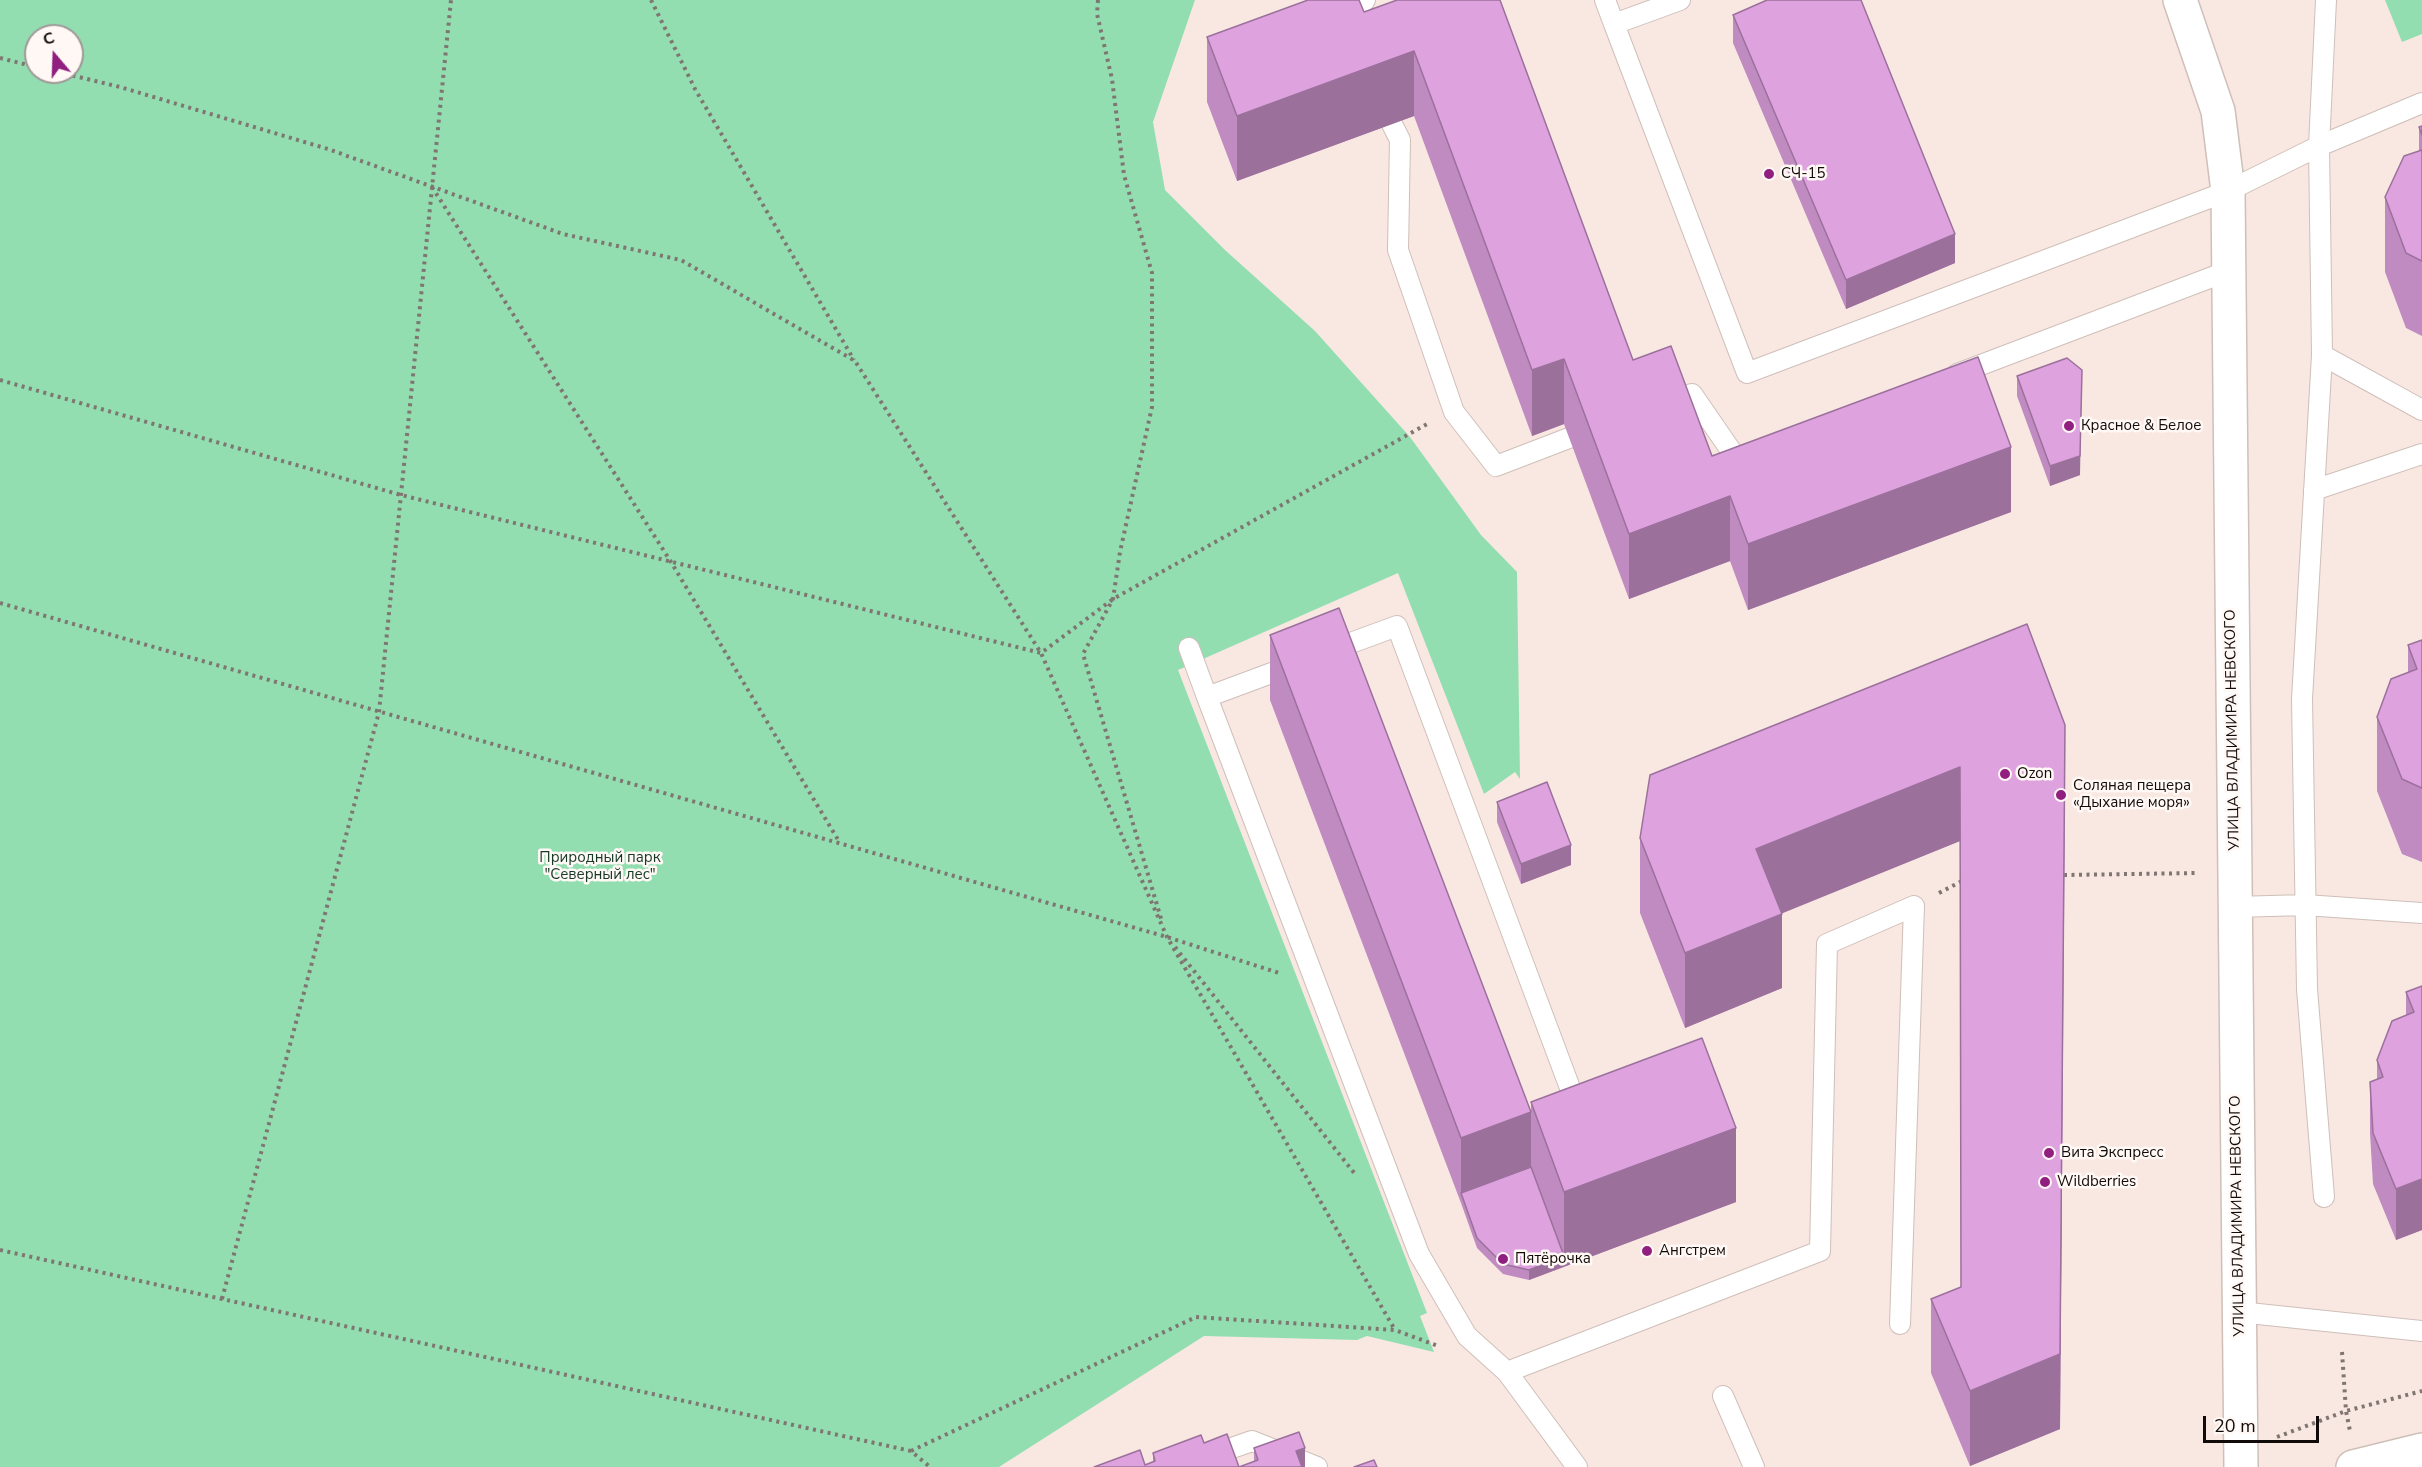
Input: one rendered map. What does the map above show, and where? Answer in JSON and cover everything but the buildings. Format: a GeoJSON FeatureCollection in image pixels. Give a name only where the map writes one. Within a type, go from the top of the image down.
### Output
{"type":"FeatureCollection","features":[{"type":"Feature","properties":{"kind":"street","name":"УЛИЦА ВЛАДИМИРА НЕВСКОГО"},"geometry":{"type":"LineString","coordinates":[[2180,0],[2218,111],[2228,191],[2241,1458]]}},
{"type":"Feature","properties":{"kind":"street"},"geometry":{"type":"LineString","coordinates":[[2353,1467],[2422,1450]]}},
{"type":"Feature","properties":{"kind":"lane"},"geometry":{"type":"LineString","coordinates":[[1605,0],[1747,373],[2228,191],[2319,146],[2422,103]]}},
{"type":"Feature","properties":{"kind":"lane"},"geometry":{"type":"LineString","coordinates":[[1614,24],[1680,0]]}},
{"type":"Feature","properties":{"kind":"lane"},"geometry":{"type":"LineString","coordinates":[[2324,1197],[2307,989],[2302,699],[2322,356],[2319,146],[2326,0]]}},
{"type":"Feature","properties":{"kind":"lane"},"geometry":{"type":"LineString","coordinates":[[1333,19],[1360,5],[1365,42]]}},
{"type":"Feature","properties":{"kind":"lane"},"geometry":{"type":"LineString","coordinates":[[1392,124],[1400,140],[1398,250],[1454,412],[1496,466],[1569,438]]}},
{"type":"Feature","properties":{"kind":"lane"},"geometry":{"type":"LineString","coordinates":[[1937,382],[2228,271]]}},
{"type":"Feature","properties":{"kind":"lane"},"geometry":{"type":"LineString","coordinates":[[2322,356],[2422,410]]}},
{"type":"Feature","properties":{"kind":"lane"},"geometry":{"type":"LineString","coordinates":[[1650,409],[1692,394],[1736,458],[1769,445]]}},
{"type":"Feature","properties":{"kind":"lane"},"geometry":{"type":"LineString","coordinates":[[2314,490],[2422,454]]}},
{"type":"Feature","properties":{"kind":"lane"},"geometry":{"type":"LineString","coordinates":[[1207,697],[1397,626],[1580,1116]]}},
{"type":"Feature","properties":{"kind":"lane"},"geometry":{"type":"LineString","coordinates":[[1189,648],[1419,1254],[1467,1336],[1508,1372],[1576,1467]]}},
{"type":"Feature","properties":{"kind":"lane"},"geometry":{"type":"LineString","coordinates":[[2235,907],[2305,905],[2422,913]]}},
{"type":"Feature","properties":{"kind":"lane"},"geometry":{"type":"LineString","coordinates":[[1508,1372],[1820,1251],[1827,944],[1914,906],[1900,1324]]}},
{"type":"Feature","properties":{"kind":"lane"},"geometry":{"type":"LineString","coordinates":[[2239,1312],[2422,1331]]}},
{"type":"Feature","properties":{"kind":"lane"},"geometry":{"type":"LineString","coordinates":[[1724,1396],[1754,1467]]}},
{"type":"Feature","properties":{"kind":"lane"},"geometry":{"type":"LineString","coordinates":[[1177,1467],[1252,1441],[1317,1467]]}},
{"type":"Feature","properties":{"kind":"path"},"geometry":{"type":"LineString","coordinates":[[222,1299],[379,711],[451,0]]}},
{"type":"Feature","properties":{"kind":"path"},"geometry":{"type":"LineString","coordinates":[[651,0],[695,89],[855,362],[1041,653],[1167,937],[1395,1330]]}},
{"type":"Feature","properties":{"kind":"path"},"geometry":{"type":"LineString","coordinates":[[1098,0],[1097,14],[1112,79],[1124,175],[1152,273],[1152,407],[1120,552],[1113,599],[1083,654],[1167,937],[1359,1179]]}},
{"type":"Feature","properties":{"kind":"path"},"geometry":{"type":"LineString","coordinates":[[0,58],[24,63]]}},
{"type":"Feature","properties":{"kind":"path"},"geometry":{"type":"LineString","coordinates":[[84,78],[328,149],[563,234],[681,260],[855,362]]}},
{"type":"Feature","properties":{"kind":"path"},"geometry":{"type":"LineString","coordinates":[[432,187],[671,562],[840,843]]}},
{"type":"Feature","properties":{"kind":"path"},"geometry":{"type":"LineString","coordinates":[[0,380],[401,495],[1041,653]]}},
{"type":"Feature","properties":{"kind":"path"},"geometry":{"type":"LineString","coordinates":[[1041,653],[1113,599],[1423,426]]}},
{"type":"Feature","properties":{"kind":"path"},"geometry":{"type":"LineString","coordinates":[[0,603],[1167,937],[1317,986]]}},
{"type":"Feature","properties":{"kind":"path"},"geometry":{"type":"LineString","coordinates":[[2064,875],[2234,872]]}},
{"type":"Feature","properties":{"kind":"path"},"geometry":{"type":"LineString","coordinates":[[0,1250],[911,1451],[930,1467]]}},
{"type":"Feature","properties":{"kind":"path"},"geometry":{"type":"LineString","coordinates":[[911,1451],[1196,1317],[1395,1330],[1446,1349]]}},
{"type":"Feature","properties":{"kind":"path"},"geometry":{"type":"LineString","coordinates":[[2339,1323],[2346,1411]]}},
{"type":"Feature","properties":{"kind":"path"},"geometry":{"type":"LineString","coordinates":[[2241,1458],[2346,1411],[2422,1391]]}},
{"type":"Feature","properties":{"kind":"green space","name":"Природный парк \"Северный лес\""},"geometry":{"type":"Polygon","coordinates":[[[0,0],[1195,0],[1153,122],[1165,190],[1225,250],[1315,331],[1410,437],[1481,535],[1517,572],[1520,779],[1515,772],[1484,794],[1398,573],[1178,670],[1427,1313],[1420,1316],[1434,1352],[1367,1336],[1357,1340],[1204,1336],[999,1467],[0,1467],[0,0]]]}},
{"type":"Feature","properties":{"kind":"green space"},"geometry":{"type":"Polygon","coordinates":[[[2385,0],[2422,0],[2422,34],[2402,42],[2385,0]]]}},
{"type":"Feature","properties":{"kind":"place","name":"СЧ-15"},"geometry":{"type":"Point","coordinates":[1769,174]}},
{"type":"Feature","properties":{"kind":"place","name":"Красное & Белое"},"geometry":{"type":"Point","coordinates":[2069,426]}},
{"type":"Feature","properties":{"kind":"place","name":"Ozon"},"geometry":{"type":"Point","coordinates":[2005,774]}},
{"type":"Feature","properties":{"kind":"place","name":"Соляная пещера «Дыхание моря»"},"geometry":{"type":"Point","coordinates":[2061,795]}},
{"type":"Feature","properties":{"kind":"place","name":"Вита Экспресс"},"geometry":{"type":"Point","coordinates":[2049,1153]}},
{"type":"Feature","properties":{"kind":"place","name":"Wildberries"},"geometry":{"type":"Point","coordinates":[2045,1182]}},
{"type":"Feature","properties":{"kind":"place","name":"Ангстрем"},"geometry":{"type":"Point","coordinates":[1647,1251]}},
{"type":"Feature","properties":{"kind":"place","name":"Пятёрочка"},"geometry":{"type":"Point","coordinates":[1503,1259]}}]}
